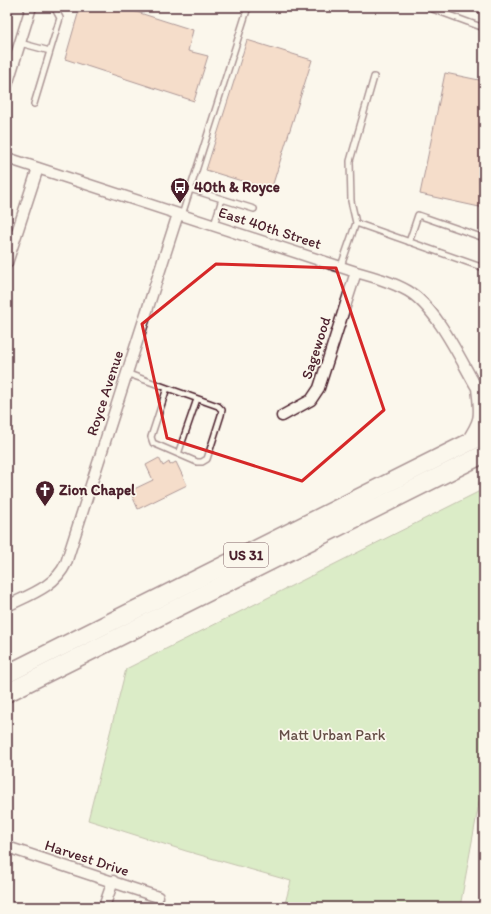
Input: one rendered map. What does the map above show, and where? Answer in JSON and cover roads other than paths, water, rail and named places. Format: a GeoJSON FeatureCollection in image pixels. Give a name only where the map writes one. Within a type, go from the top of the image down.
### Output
{"type":"FeatureCollection","features":[{"type":"Feature","properties":{"kind":"highway","name":"US 31"},"geometry":{"type":"LineString","coordinates":[[7,674],[484,435]]}},
{"type":"Feature","properties":{"kind":"highway","name":"US 31"},"geometry":{"type":"LineString","coordinates":[[7,693],[484,454]]}},
{"type":"Feature","properties":{"kind":"street"},"geometry":{"type":"LineString","coordinates":[[8,80],[31,7]]}},
{"type":"Feature","properties":{"kind":"street","name":"East 40th Street"},"geometry":{"type":"LineString","coordinates":[[7,158],[341,266],[409,291],[429,309],[440,324],[480,391]]}},
{"type":"Feature","properties":{"kind":"street"},"geometry":{"type":"LineString","coordinates":[[7,263],[38,168]]}},
{"type":"Feature","properties":{"kind":"street","name":"Royce Avenue"},"geometry":{"type":"LineString","coordinates":[[7,606],[40,590],[56,579],[64,568],[126,374],[180,215]]}},
{"type":"Feature","properties":{"kind":"street","name":"Sagewood"},"geometry":{"type":"LineString","coordinates":[[282,416],[311,400],[319,388],[356,272]]}},
{"type":"Feature","properties":{"kind":"street"},"geometry":{"type":"LineString","coordinates":[[464,445],[475,429],[479,420],[480,391]]}},
{"type":"Feature","properties":{"kind":"street","name":"Harvest Drive"},"geometry":{"type":"LineString","coordinates":[[7,847],[158,897]]}},
{"type":"Feature","properties":{"kind":"street"},"geometry":{"type":"LineString","coordinates":[[104,907],[113,881]]}},
{"type":"Feature","properties":{"kind":"lane"},"geometry":{"type":"LineString","coordinates":[[34,104],[60,18],[54,7]]}},
{"type":"Feature","properties":{"kind":"lane"},"geometry":{"type":"LineString","coordinates":[[180,215],[190,189],[248,7]]}},
{"type":"Feature","properties":{"kind":"lane"},"geometry":{"type":"LineString","coordinates":[[427,7],[484,28]]}},
{"type":"Feature","properties":{"kind":"lane"},"geometry":{"type":"LineString","coordinates":[[20,43],[50,51]]}},
{"type":"Feature","properties":{"kind":"lane"},"geometry":{"type":"LineString","coordinates":[[341,266],[356,223],[351,201],[350,161],[374,77]]}},
{"type":"Feature","properties":{"kind":"lane"},"geometry":{"type":"LineString","coordinates":[[190,189],[254,209]]}},
{"type":"Feature","properties":{"kind":"lane"},"geometry":{"type":"LineString","coordinates":[[214,226],[222,199]]}},
{"type":"Feature","properties":{"kind":"lane"},"geometry":{"type":"LineString","coordinates":[[409,242],[418,215],[484,238]]}},
{"type":"Feature","properties":{"kind":"lane"},"geometry":{"type":"LineString","coordinates":[[356,223],[484,268]]}},
{"type":"Feature","properties":{"kind":"lane"},"geometry":{"type":"LineString","coordinates":[[126,374],[218,406],[222,410],[222,415],[207,459],[202,462],[197,462],[153,443],[151,437],[166,388]]}},
{"type":"Feature","properties":{"kind":"lane"},"geometry":{"type":"LineString","coordinates":[[178,454],[197,399]]}},
{"type":"Feature","properties":{"kind":"place","name":"40th & Royce"},"geometry":{"type":"Point","coordinates":[180,204]}},
{"type":"Feature","properties":{"kind":"place","name":"Zion Chapel"},"geometry":{"type":"Point","coordinates":[45,507]}},
{"type":"Feature","properties":{"kind":"park label","name":"Matt Urban Park"},"geometry":{"type":"Point","coordinates":[332,735]}}]}
